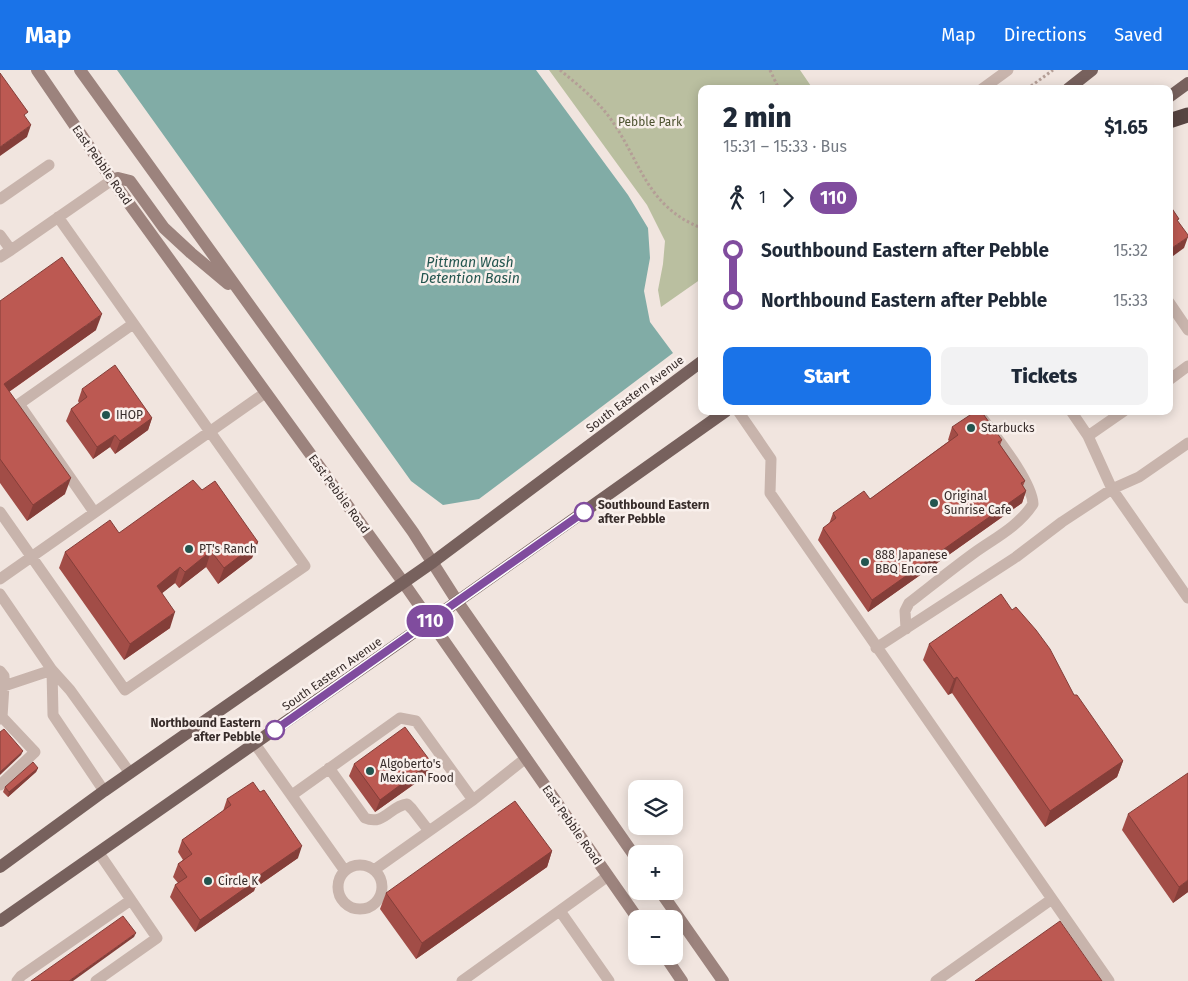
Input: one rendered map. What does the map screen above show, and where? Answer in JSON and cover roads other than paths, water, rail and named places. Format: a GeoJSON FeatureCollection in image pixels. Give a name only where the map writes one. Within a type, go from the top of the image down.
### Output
{"type":"FeatureCollection","features":[{"type":"Feature","properties":{"kind":"highway"},"geometry":{"type":"LineString","coordinates":[[1173,120],[1188,115]]}},
{"type":"Feature","properties":{"kind":"main road","name":"East Pebble Road"},"geometry":{"type":"LineString","coordinates":[[38,70],[112,180],[403,582],[632,910]]}},
{"type":"Feature","properties":{"kind":"main road"},"geometry":{"type":"LineString","coordinates":[[80,70],[433,562],[457,601],[628,847]]}},
{"type":"Feature","properties":{"kind":"main road"},"geometry":{"type":"LineString","coordinates":[[1073,85],[1092,70]]}},
{"type":"Feature","properties":{"kind":"main road"},"geometry":{"type":"LineString","coordinates":[[1173,94],[1188,83]]}},
{"type":"Feature","properties":{"kind":"main road"},"geometry":{"type":"LineString","coordinates":[[112,180],[118,178],[130,181],[164,228],[242,295]]}},
{"type":"Feature","properties":{"kind":"main road","name":"South Eastern Avenue"},"geometry":{"type":"LineString","coordinates":[[0,868],[104,791],[433,562],[698,364]]}},
{"type":"Feature","properties":{"kind":"main road","name":"South Eastern Avenue"},"geometry":{"type":"LineString","coordinates":[[0,921],[255,744],[720,415]]}},
{"type":"Feature","properties":{"kind":"main road"},"geometry":{"type":"LineString","coordinates":[[666,900],[722,981]]}},
{"type":"Feature","properties":{"kind":"main road"},"geometry":{"type":"LineString","coordinates":[[671,965],[682,981]]}},
{"type":"Feature","properties":{"kind":"lane"},"geometry":{"type":"LineString","coordinates":[[987,85],[1008,70]]}},
{"type":"Feature","properties":{"kind":"lane"},"geometry":{"type":"LineString","coordinates":[[0,199],[49,165]]}},
{"type":"Feature","properties":{"kind":"lane"},"geometry":{"type":"LineString","coordinates":[[0,257],[112,180]]}},
{"type":"Feature","properties":{"kind":"lane"},"geometry":{"type":"LineString","coordinates":[[0,512],[125,690],[305,566],[58,217]]}},
{"type":"Feature","properties":{"kind":"lane"},"geometry":{"type":"LineString","coordinates":[[0,235],[11,250]]}},
{"type":"Feature","properties":{"kind":"lane"},"geometry":{"type":"LineString","coordinates":[[1173,308],[1188,330]]}},
{"type":"Feature","properties":{"kind":"lane"},"geometry":{"type":"LineString","coordinates":[[94,512],[20,404],[133,324]]}},
{"type":"Feature","properties":{"kind":"lane"},"geometry":{"type":"LineString","coordinates":[[1173,377],[1188,366]]}},
{"type":"Feature","properties":{"kind":"lane"},"geometry":{"type":"LineString","coordinates":[[0,579],[266,393]]}},
{"type":"Feature","properties":{"kind":"lane"},"geometry":{"type":"LineString","coordinates":[[741,415],[771,459],[770,492],[876,648],[1109,981]]}},
{"type":"Feature","properties":{"kind":"lane"},"geometry":{"type":"LineString","coordinates":[[906,629],[905,611],[909,603],[1017,523],[1026,515],[1032,504],[1030,489],[980,415]]}},
{"type":"Feature","properties":{"kind":"lane"},"geometry":{"type":"LineString","coordinates":[[1073,415],[1088,436],[1112,489],[1188,598]]}},
{"type":"Feature","properties":{"kind":"lane"},"geometry":{"type":"LineString","coordinates":[[1088,436],[1118,415]]}},
{"type":"Feature","properties":{"kind":"lane"},"geometry":{"type":"LineString","coordinates":[[876,648],[1016,557],[1062,522],[1112,489],[1139,477],[1188,443]]}},
{"type":"Feature","properties":{"kind":"lane"},"geometry":{"type":"LineString","coordinates":[[0,594],[52,670],[70,690],[130,773]]}},
{"type":"Feature","properties":{"kind":"lane"},"geometry":{"type":"LineString","coordinates":[[4,686],[52,670]]}},
{"type":"Feature","properties":{"kind":"lane"},"geometry":{"type":"LineString","coordinates":[[52,670],[53,715],[104,791]]}},
{"type":"Feature","properties":{"kind":"lane"},"geometry":{"type":"LineString","coordinates":[[0,671],[4,676],[1,718],[36,752],[0,785]]}},
{"type":"Feature","properties":{"kind":"lane"},"geometry":{"type":"LineString","coordinates":[[292,796],[400,718],[416,720],[473,800]]}},
{"type":"Feature","properties":{"kind":"lane"},"geometry":{"type":"LineString","coordinates":[[255,744],[345,871]]}},
{"type":"Feature","properties":{"kind":"lane"},"geometry":{"type":"LineString","coordinates":[[374,870],[473,800],[526,758]]}},
{"type":"Feature","properties":{"kind":"lane"},"geometry":{"type":"LineString","coordinates":[[329,768],[365,818],[371,821],[378,820],[401,805],[406,804],[412,808],[429,831]]}},
{"type":"Feature","properties":{"kind":"lane"},"geometry":{"type":"LineString","coordinates":[[96,981],[157,938],[98,853]]}},
{"type":"Feature","properties":{"kind":"lane"},"geometry":{"type":"LineString","coordinates":[[358,865],[374,870],[381,880],[383,888],[381,896],[376,903],[369,908],[361,910],[352,909],[345,904],[340,898],[338,884],[340,877],[345,871],[358,865]]}},
{"type":"Feature","properties":{"kind":"lane"},"geometry":{"type":"LineString","coordinates":[[462,981],[608,876]]}},
{"type":"Feature","properties":{"kind":"lane"},"geometry":{"type":"LineString","coordinates":[[936,981],[1052,898]]}},
{"type":"Feature","properties":{"kind":"lane"},"geometry":{"type":"LineString","coordinates":[[17,981],[21,976],[131,900]]}},
{"type":"Feature","properties":{"kind":"lane"},"geometry":{"type":"LineString","coordinates":[[560,911],[609,981]]}},
{"type":"Feature","properties":{"kind":"water","name":"Pittman Wash Detention Basin"},"geometry":{"type":"Polygon","coordinates":[[[117,70],[536,70],[628,195],[648,228],[650,258],[644,291],[650,322],[673,353],[479,499],[443,505],[411,481],[117,70]]]}},
{"type":"Feature","properties":{"kind":"place","name":"IHOP"},"geometry":{"type":"Point","coordinates":[106,415]}},
{"type":"Feature","properties":{"kind":"place","name":"Starbucks"},"geometry":{"type":"Point","coordinates":[971,428]}},
{"type":"Feature","properties":{"kind":"place","name":"Original Sunrise Cafe"},"geometry":{"type":"Point","coordinates":[934,503]}},
{"type":"Feature","properties":{"kind":"place","name":"Southbound Eastern after Pebble"},"geometry":{"type":"Point","coordinates":[584,512]}},
{"type":"Feature","properties":{"kind":"place","name":"PT's Ranch"},"geometry":{"type":"Point","coordinates":[189,549]}},
{"type":"Feature","properties":{"kind":"place","name":"888 Japanese BBQ Encore"},"geometry":{"type":"Point","coordinates":[865,562]}},
{"type":"Feature","properties":{"kind":"place","name":"Northbound Eastern after Pebble"},"geometry":{"type":"Point","coordinates":[275,730]}},
{"type":"Feature","properties":{"kind":"place","name":"Algoberto's Mexican Food"},"geometry":{"type":"Point","coordinates":[370,771]}},
{"type":"Feature","properties":{"kind":"place","name":"Circle K"},"geometry":{"type":"Point","coordinates":[208,881]}},
{"type":"Feature","properties":{"kind":"park label","name":"Pebble Park"},"geometry":{"type":"Point","coordinates":[650,122]}}]}
